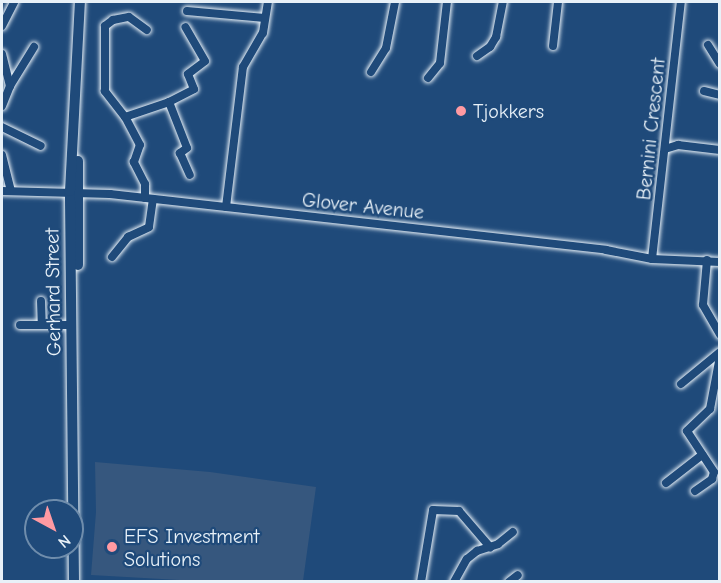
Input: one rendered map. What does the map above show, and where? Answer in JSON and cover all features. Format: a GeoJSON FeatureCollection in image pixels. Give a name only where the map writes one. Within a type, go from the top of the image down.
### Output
{"type":"FeatureCollection","features":[{"type":"Feature","properties":{"kind":"street"},"geometry":{"type":"LineString","coordinates":[[2,26],[14,2]]}},
{"type":"Feature","properties":{"kind":"street","name":"Gerhard Street"},"geometry":{"type":"LineString","coordinates":[[76,582],[72,325],[74,191],[82,2]]}},
{"type":"Feature","properties":{"kind":"street"},"geometry":{"type":"LineString","coordinates":[[226,207],[243,67],[248,54],[263,33],[268,2]]}},
{"type":"Feature","properties":{"kind":"street"},"geometry":{"type":"LineString","coordinates":[[371,72],[386,48],[394,2]]}},
{"type":"Feature","properties":{"kind":"street"},"geometry":{"type":"LineString","coordinates":[[428,78],[440,63],[447,2]]}},
{"type":"Feature","properties":{"kind":"street"},"geometry":{"type":"LineString","coordinates":[[477,56],[490,47],[496,38],[503,2]]}},
{"type":"Feature","properties":{"kind":"street"},"geometry":{"type":"LineString","coordinates":[[553,46],[558,2]]}},
{"type":"Feature","properties":{"kind":"street","name":"Bernini Crescent"},"geometry":{"type":"LineString","coordinates":[[652,259],[681,2]]}},
{"type":"Feature","properties":{"kind":"street"},"geometry":{"type":"LineString","coordinates":[[187,10],[265,18]]}},
{"type":"Feature","properties":{"kind":"street"},"geometry":{"type":"LineString","coordinates":[[112,257],[128,237],[149,227],[149,198],[135,162],[140,145],[125,117],[105,91],[105,26],[113,20],[129,17],[147,30]]}},
{"type":"Feature","properties":{"kind":"street"},"geometry":{"type":"LineString","coordinates":[[125,117],[191,92],[193,86],[188,74],[205,61],[185,27]]}},
{"type":"Feature","properties":{"kind":"street"},"geometry":{"type":"LineString","coordinates":[[708,45],[720,64]]}},
{"type":"Feature","properties":{"kind":"street"},"geometry":{"type":"LineString","coordinates":[[2,106],[10,86],[34,47]]}},
{"type":"Feature","properties":{"kind":"street"},"geometry":{"type":"LineString","coordinates":[[2,54],[10,86]]}},
{"type":"Feature","properties":{"kind":"street"},"geometry":{"type":"LineString","coordinates":[[704,91],[720,95]]}},
{"type":"Feature","properties":{"kind":"street"},"geometry":{"type":"LineString","coordinates":[[169,102],[187,148],[180,153],[190,175]]}},
{"type":"Feature","properties":{"kind":"street"},"geometry":{"type":"LineString","coordinates":[[2,127],[41,146]]}},
{"type":"Feature","properties":{"kind":"street"},"geometry":{"type":"LineString","coordinates":[[665,149],[678,145],[720,150]]}},
{"type":"Feature","properties":{"kind":"street"},"geometry":{"type":"LineString","coordinates":[[2,155],[11,190]]}},
{"type":"Feature","properties":{"kind":"street","name":"Glover Avenue"},"geometry":{"type":"LineString","coordinates":[[2,190],[74,191],[149,198],[606,250],[652,259],[720,262]]}},
{"type":"Feature","properties":{"kind":"street","name":"Gerhard Street"},"geometry":{"type":"LineString","coordinates":[[74,191],[76,582]]}},
{"type":"Feature","properties":{"kind":"street"},"geometry":{"type":"LineString","coordinates":[[707,261],[703,305],[720,334]]}},
{"type":"Feature","properties":{"kind":"street"},"geometry":{"type":"LineString","coordinates":[[41,301],[42,325]]}},
{"type":"Feature","properties":{"kind":"street"},"geometry":{"type":"LineString","coordinates":[[20,325],[72,325]]}},
{"type":"Feature","properties":{"kind":"street"},"geometry":{"type":"LineString","coordinates":[[681,384],[720,354]]}},
{"type":"Feature","properties":{"kind":"street"},"geometry":{"type":"LineString","coordinates":[[695,491],[714,474],[687,431],[710,409],[720,354]]}},
{"type":"Feature","properties":{"kind":"street"},"geometry":{"type":"LineString","coordinates":[[666,483],[702,455]]}},
{"type":"Feature","properties":{"kind":"street"},"geometry":{"type":"LineString","coordinates":[[421,582],[433,510],[462,513],[490,547]]}},
{"type":"Feature","properties":{"kind":"street"},"geometry":{"type":"LineString","coordinates":[[454,582],[467,559],[477,551],[498,544],[513,532]]}},
{"type":"Feature","properties":{"kind":"street"},"geometry":{"type":"LineString","coordinates":[[510,582],[518,575]]}},
{"type":"Feature","properties":{"kind":"shaded area"},"geometry":{"type":"Polygon","coordinates":[[[95,462],[210,472],[316,487],[303,581],[197,581],[91,575],[96,512],[95,462]]]}},
{"type":"Feature","properties":{"kind":"place","name":"Tjokkers"},"geometry":{"type":"Point","coordinates":[461,111]}},
{"type":"Feature","properties":{"kind":"place","name":"EFS Investment Solutions"},"geometry":{"type":"Point","coordinates":[112,547]}}]}
